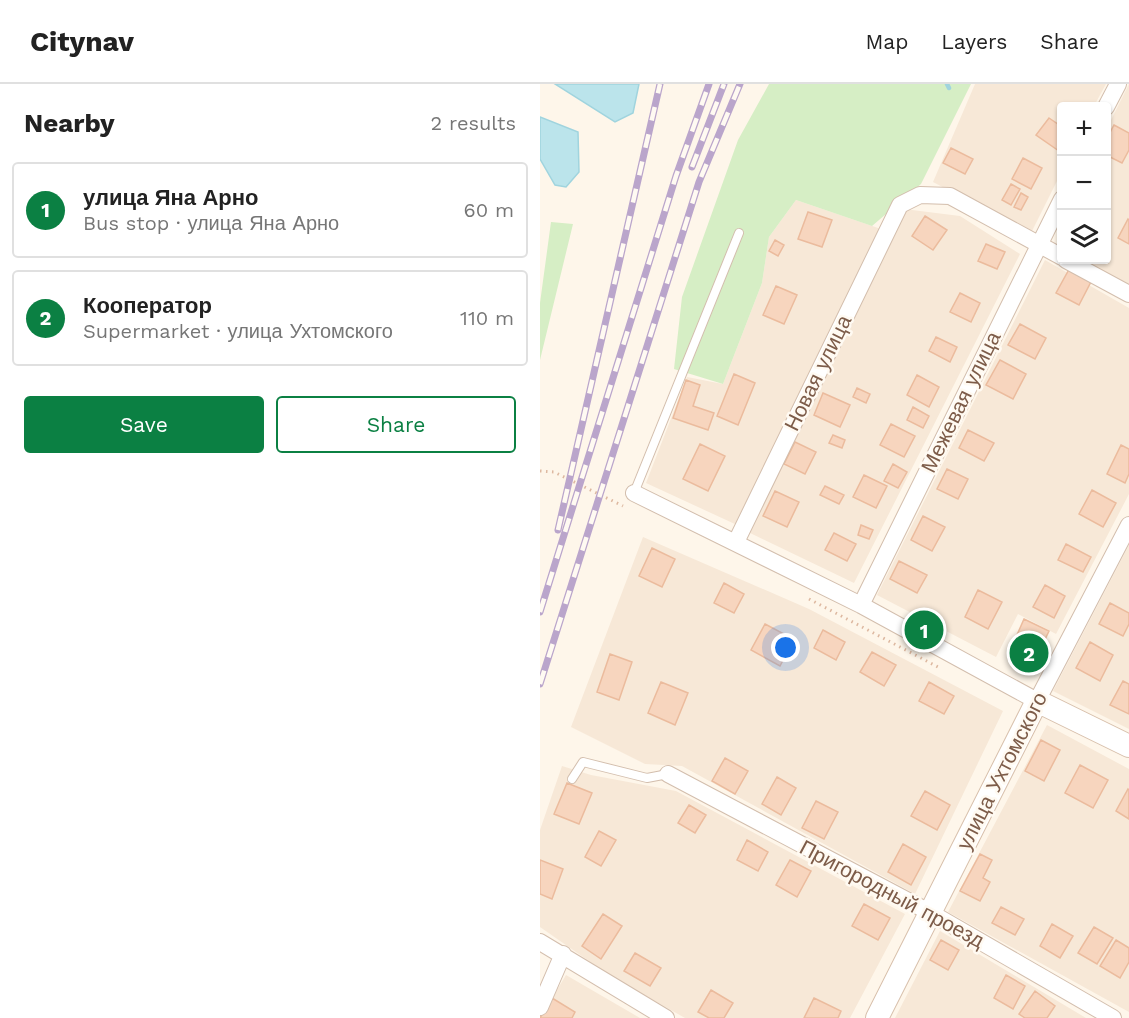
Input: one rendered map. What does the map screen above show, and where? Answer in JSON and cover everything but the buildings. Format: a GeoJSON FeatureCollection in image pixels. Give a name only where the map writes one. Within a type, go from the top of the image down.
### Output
{"type":"FeatureCollection","features":[{"type":"Feature","properties":{"kind":"main road"},"geometry":{"type":"LineString","coordinates":[[1037,701],[1129,746]]}},
{"type":"Feature","properties":{"kind":"main road","name":"улица Ухтомского"},"geometry":{"type":"LineString","coordinates":[[877,1018],[1037,701]]}},
{"type":"Feature","properties":{"kind":"street"},"geometry":{"type":"LineString","coordinates":[[1109,102],[1118,84]]}},
{"type":"Feature","properties":{"kind":"street","name":"Новая улица"},"geometry":{"type":"LineString","coordinates":[[736,542],[900,205],[920,195],[950,196],[1039,245]]}},
{"type":"Feature","properties":{"kind":"street","name":"Межевая улица"},"geometry":{"type":"LineString","coordinates":[[861,605],[1057,209]]}},
{"type":"Feature","properties":{"kind":"street"},"geometry":{"type":"LineString","coordinates":[[1039,245],[1057,254]]}},
{"type":"Feature","properties":{"kind":"street"},"geometry":{"type":"LineString","coordinates":[[1073,264],[1129,294]]}},
{"type":"Feature","properties":{"kind":"street"},"geometry":{"type":"LineString","coordinates":[[633,501],[736,542],[861,605],[1037,701]]}},
{"type":"Feature","properties":{"kind":"street","name":"улица Ухтомского"},"geometry":{"type":"LineString","coordinates":[[1037,701],[1129,525]]}},
{"type":"Feature","properties":{"kind":"street","name":"Пригородный проезд"},"geometry":{"type":"LineString","coordinates":[[668,774],[932,913],[1113,1018]]}},
{"type":"Feature","properties":{"kind":"street"},"geometry":{"type":"LineString","coordinates":[[540,942],[666,1018]]}},
{"type":"Feature","properties":{"kind":"street"},"geometry":{"type":"LineString","coordinates":[[540,1006],[562,954]]}},
{"type":"Feature","properties":{"kind":"lane"},"geometry":{"type":"LineString","coordinates":[[633,501],[739,233]]}},
{"type":"Feature","properties":{"kind":"lane"},"geometry":{"type":"LineString","coordinates":[[572,779],[583,762],[647,778],[668,774]]}},
{"type":"Feature","properties":{"kind":"path"},"geometry":{"type":"LineString","coordinates":[[540,471],[554,472],[633,501]]}},
{"type":"Feature","properties":{"kind":"path"},"geometry":{"type":"LineString","coordinates":[[808,598],[943,669]]}},
{"type":"Feature","properties":{"kind":"shaded area"},"geometry":{"type":"Polygon","coordinates":[[[975,84],[1106,84],[1096,102],[1057,102],[1057,181],[1031,233],[933,182],[975,84]]]}},
{"type":"Feature","properties":{"kind":"shaded area"},"geometry":{"type":"Polygon","coordinates":[[[1129,84],[1129,286],[1086,264],[1111,264],[1111,120],[1129,84]]]}},
{"type":"Feature","properties":{"kind":"shaded area"},"geometry":{"type":"Polygon","coordinates":[[[796,200],[881,229],[737,525],[646,483],[687,377],[723,384],[762,283],[769,237],[796,200]]]}},
{"type":"Feature","properties":{"kind":"shaded area"},"geometry":{"type":"Polygon","coordinates":[[[904,209],[960,216],[1020,254],[854,583],[748,532],[904,209]]]}},
{"type":"Feature","properties":{"kind":"shaded area"},"geometry":{"type":"Polygon","coordinates":[[[1045,260],[1129,308],[1129,494],[1056,634],[1018,614],[996,657],[877,595],[1045,260]]]}},
{"type":"Feature","properties":{"kind":"shaded area"},"geometry":{"type":"Polygon","coordinates":[[[643,537],[809,609],[1003,711],[915,894],[682,766],[645,764],[571,727],[643,537]]]}},
{"type":"Feature","properties":{"kind":"shaded area"},"geometry":{"type":"Polygon","coordinates":[[[1129,545],[1129,729],[1053,691],[1129,545]]]}},
{"type":"Feature","properties":{"kind":"shaded area"},"geometry":{"type":"Polygon","coordinates":[[[1047,725],[1129,769],[1129,1012],[948,912],[1047,725]]]}},
{"type":"Feature","properties":{"kind":"shaded area"},"geometry":{"type":"Polygon","coordinates":[[[562,766],[591,775],[676,791],[905,914],[850,1018],[685,1018],[609,975],[540,927],[540,830],[562,766]]]}},
{"type":"Feature","properties":{"kind":"shaded area"},"geometry":{"type":"Polygon","coordinates":[[[940,931],[1086,1018],[895,1018],[940,931]]]}},
{"type":"Feature","properties":{"kind":"shaded area"},"geometry":{"type":"Polygon","coordinates":[[[566,975],[640,1018],[540,1018],[566,975]]]}},
{"type":"Feature","properties":{"kind":"green space"},"geometry":{"type":"Polygon","coordinates":[[[769,84],[971,84],[921,184],[872,226],[796,200],[769,237],[762,283],[723,384],[674,369],[682,297],[738,140],[769,84]]]}},
{"type":"Feature","properties":{"kind":"green space"},"geometry":{"type":"Polygon","coordinates":[[[551,222],[573,224],[540,360],[540,303],[551,222]]]}},
{"type":"Feature","properties":{"kind":"water"},"geometry":{"type":"Polygon","coordinates":[[[555,84],[639,84],[633,113],[615,122],[555,84]]]}},
{"type":"Feature","properties":{"kind":"water"},"geometry":{"type":"Polygon","coordinates":[[[540,117],[578,132],[579,172],[566,187],[555,185],[540,159],[540,117]]]}},
{"type":"Feature","properties":{"kind":"waterway"},"geometry":{"type":"LineString","coordinates":[[947,84],[949,88]]}},
{"type":"Feature","properties":{"kind":"railway"},"geometry":{"type":"LineString","coordinates":[[558,530],[660,84]]}},
{"type":"Feature","properties":{"kind":"railway"},"geometry":{"type":"LineString","coordinates":[[540,612],[676,176],[709,84]]}},
{"type":"Feature","properties":{"kind":"railway"},"geometry":{"type":"LineString","coordinates":[[692,167],[724,84]]}},
{"type":"Feature","properties":{"kind":"railway"},"geometry":{"type":"LineString","coordinates":[[540,684],[699,182],[740,84]]}},
{"type":"Feature","properties":{"kind":"place","name":"улица Яна Арно"},"geometry":{"type":"Point","coordinates":[924,630]}},
{"type":"Feature","properties":{"kind":"place","name":"Кооператор"},"geometry":{"type":"Point","coordinates":[1029,653]}}]}
